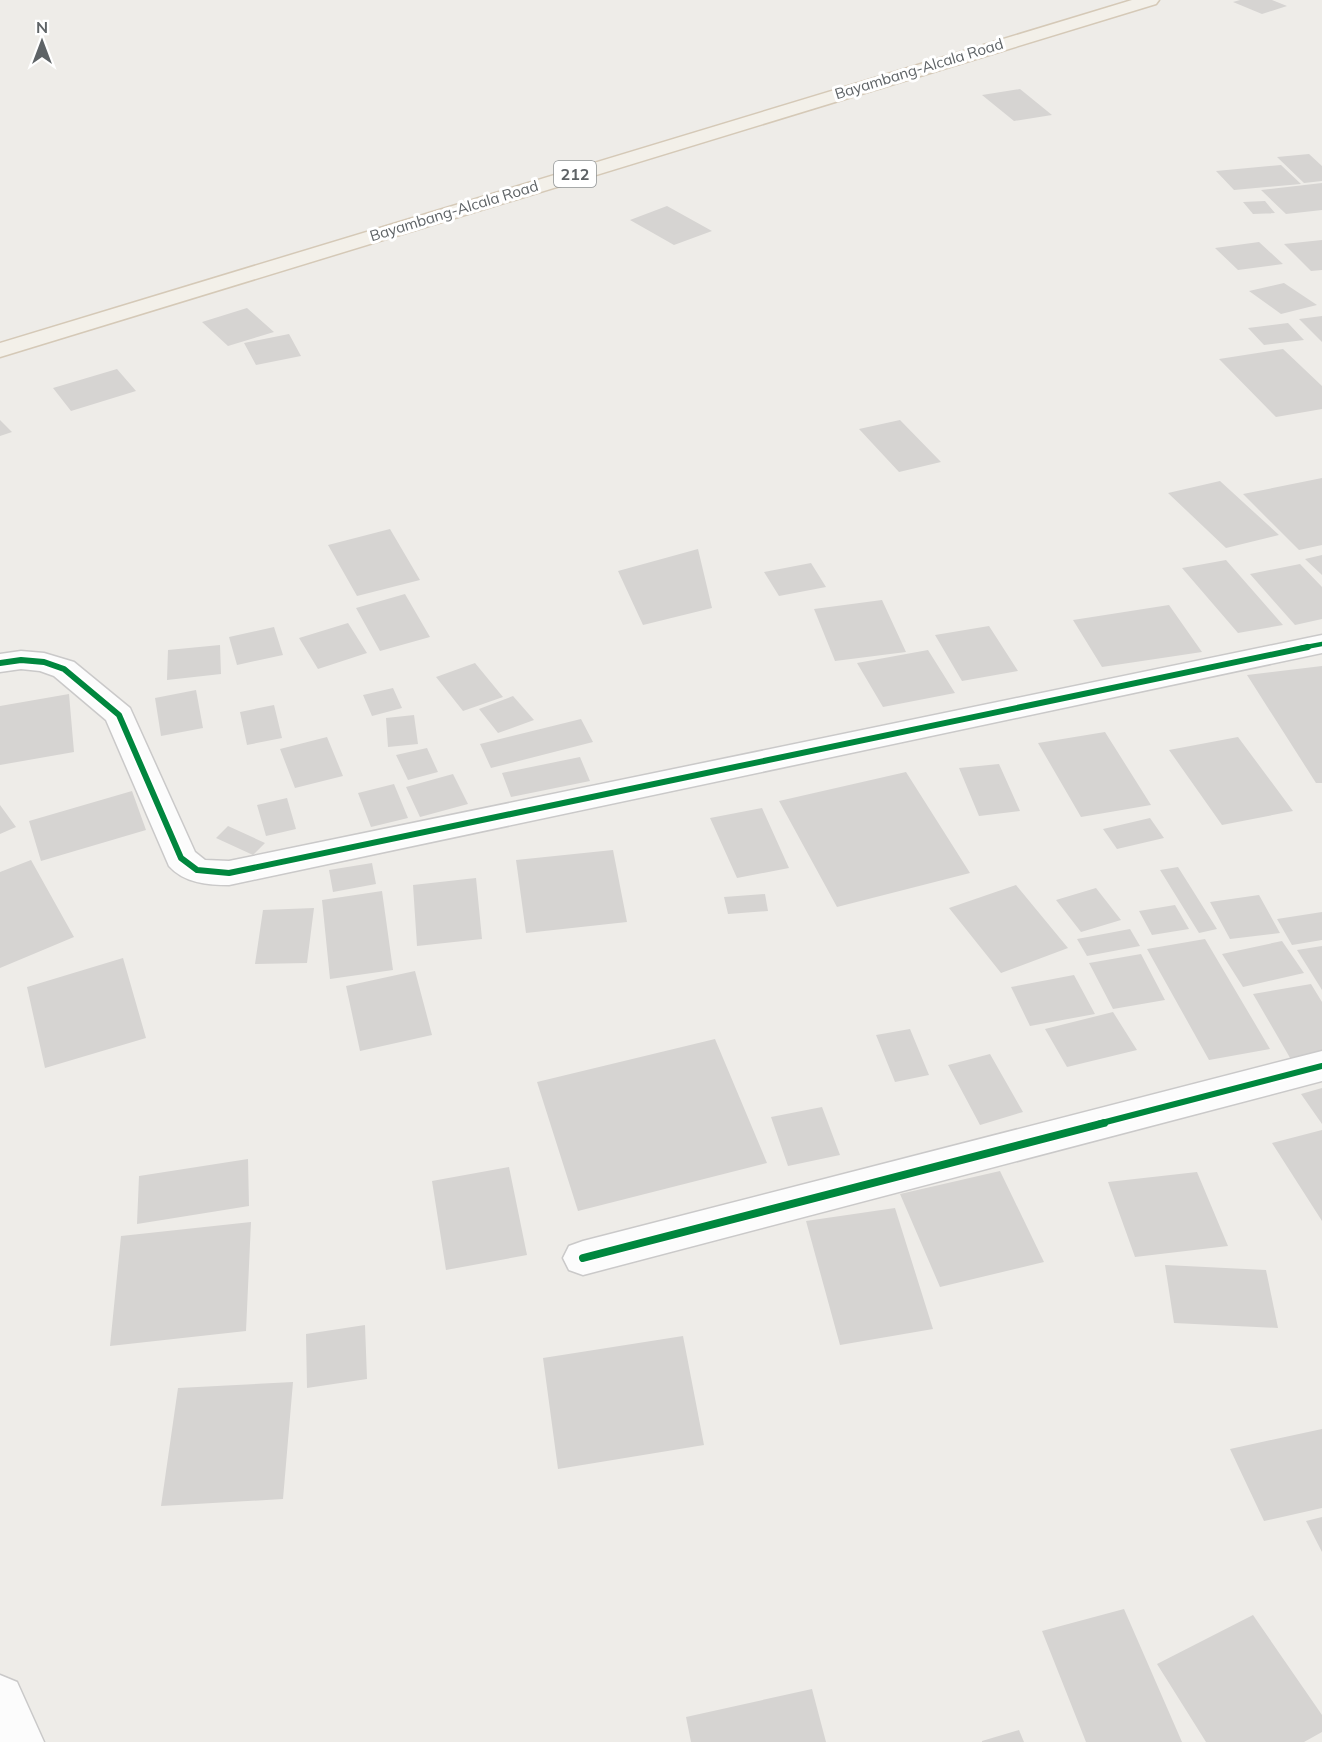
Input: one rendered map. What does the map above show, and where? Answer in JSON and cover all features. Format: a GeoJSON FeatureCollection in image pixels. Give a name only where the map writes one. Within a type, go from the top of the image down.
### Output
{"type":"FeatureCollection","features":[{"type":"Feature","properties":{"kind":"main road","name":"Bayambang-Alcala Road"},"geometry":{"type":"LineString","coordinates":[[0,350],[1150,0]]}},
{"type":"Feature","properties":{"kind":"street"},"geometry":{"type":"LineString","coordinates":[[0,663],[21,660],[44,662],[64,669],[119,715],[181,858],[187,866],[197,871],[229,873],[1322,644]]}},
{"type":"Feature","properties":{"kind":"street"},"geometry":{"type":"LineString","coordinates":[[583,1258],[1322,1066]]}},
{"type":"Feature","properties":{"kind":"street"},"geometry":{"type":"LineString","coordinates":[[0,1699],[20,1742]]}},
{"type":"Feature","properties":{"kind":"building"},"geometry":{"type":"Polygon","coordinates":[[[1272,0],[1287,6],[1262,14],[1233,2],[1272,0]]]}},
{"type":"Feature","properties":{"kind":"building"},"geometry":{"type":"Polygon","coordinates":[[[1020,89],[1052,115],[1014,121],[982,95],[1020,89]]]}},
{"type":"Feature","properties":{"kind":"building"},"geometry":{"type":"Polygon","coordinates":[[[1309,154],[1322,166],[1322,181],[1304,183],[1277,157],[1309,154]]]}},
{"type":"Feature","properties":{"kind":"building"},"geometry":{"type":"Polygon","coordinates":[[[1281,165],[1301,184],[1234,190],[1216,171],[1281,165]]]}},
{"type":"Feature","properties":{"kind":"building"},"geometry":{"type":"Polygon","coordinates":[[[1322,183],[1322,210],[1286,214],[1261,190],[1322,183]]]}},
{"type":"Feature","properties":{"kind":"building"},"geometry":{"type":"Polygon","coordinates":[[[1265,201],[1275,213],[1253,214],[1243,202],[1265,201]]]}},
{"type":"Feature","properties":{"kind":"building"},"geometry":{"type":"Polygon","coordinates":[[[667,206],[712,231],[674,245],[630,220],[667,206]]]}},
{"type":"Feature","properties":{"kind":"building"},"geometry":{"type":"Polygon","coordinates":[[[1322,240],[1322,270],[1311,271],[1284,244],[1322,240]]]}},
{"type":"Feature","properties":{"kind":"building"},"geometry":{"type":"Polygon","coordinates":[[[1259,242],[1283,264],[1238,270],[1215,248],[1259,242]]]}},
{"type":"Feature","properties":{"kind":"building"},"geometry":{"type":"Polygon","coordinates":[[[1284,283],[1317,305],[1281,314],[1249,291],[1284,283]]]}},
{"type":"Feature","properties":{"kind":"building"},"geometry":{"type":"Polygon","coordinates":[[[247,308],[274,332],[228,346],[202,322],[247,308]]]}},
{"type":"Feature","properties":{"kind":"building"},"geometry":{"type":"Polygon","coordinates":[[[1322,316],[1322,342],[1299,319],[1322,316]]]}},
{"type":"Feature","properties":{"kind":"building"},"geometry":{"type":"Polygon","coordinates":[[[1288,323],[1304,340],[1264,345],[1248,328],[1288,323]]]}},
{"type":"Feature","properties":{"kind":"building"},"geometry":{"type":"Polygon","coordinates":[[[289,334],[301,356],[256,365],[244,343],[289,334]]]}},
{"type":"Feature","properties":{"kind":"building"},"geometry":{"type":"Polygon","coordinates":[[[1283,349],[1322,386],[1322,409],[1276,417],[1219,359],[1283,349]]]}},
{"type":"Feature","properties":{"kind":"building"},"geometry":{"type":"Polygon","coordinates":[[[117,369],[136,391],[71,411],[53,388],[117,369]]]}},
{"type":"Feature","properties":{"kind":"building"},"geometry":{"type":"Polygon","coordinates":[[[0,420],[12,432],[0,436],[0,420]]]}},
{"type":"Feature","properties":{"kind":"building"},"geometry":{"type":"Polygon","coordinates":[[[900,420],[941,462],[899,472],[859,429],[900,420]]]}},
{"type":"Feature","properties":{"kind":"building"},"geometry":{"type":"Polygon","coordinates":[[[1322,478],[1322,545],[1299,550],[1243,494],[1322,478]]]}},
{"type":"Feature","properties":{"kind":"building"},"geometry":{"type":"Polygon","coordinates":[[[1220,481],[1279,535],[1226,548],[1168,493],[1220,481]]]}},
{"type":"Feature","properties":{"kind":"building"},"geometry":{"type":"Polygon","coordinates":[[[390,529],[420,580],[357,596],[328,545],[390,529]]]}},
{"type":"Feature","properties":{"kind":"building"},"geometry":{"type":"Polygon","coordinates":[[[698,549],[712,608],[643,625],[618,571],[698,549]]]}},
{"type":"Feature","properties":{"kind":"building"},"geometry":{"type":"Polygon","coordinates":[[[1322,555],[1322,575],[1305,559],[1322,555]]]}},
{"type":"Feature","properties":{"kind":"building"},"geometry":{"type":"Polygon","coordinates":[[[1226,560],[1283,625],[1238,633],[1182,568],[1226,560]]]}},
{"type":"Feature","properties":{"kind":"building"},"geometry":{"type":"Polygon","coordinates":[[[811,563],[826,587],[779,596],[764,572],[811,563]]]}},
{"type":"Feature","properties":{"kind":"building"},"geometry":{"type":"Polygon","coordinates":[[[1300,564],[1322,587],[1322,619],[1295,625],[1250,574],[1300,564]]]}},
{"type":"Feature","properties":{"kind":"building"},"geometry":{"type":"Polygon","coordinates":[[[405,594],[430,637],[380,651],[356,608],[405,594]]]}},
{"type":"Feature","properties":{"kind":"building"},"geometry":{"type":"Polygon","coordinates":[[[882,600],[906,652],[835,661],[814,609],[882,600]]]}},
{"type":"Feature","properties":{"kind":"building"},"geometry":{"type":"Polygon","coordinates":[[[1169,605],[1202,652],[1102,667],[1073,620],[1169,605]]]}},
{"type":"Feature","properties":{"kind":"building"},"geometry":{"type":"Polygon","coordinates":[[[348,623],[367,653],[318,669],[299,638],[348,623]]]}},
{"type":"Feature","properties":{"kind":"building"},"geometry":{"type":"Polygon","coordinates":[[[989,626],[1018,671],[962,681],[935,635],[989,626]]]}},
{"type":"Feature","properties":{"kind":"building"},"geometry":{"type":"Polygon","coordinates":[[[274,627],[283,655],[237,665],[229,637],[274,627]]]}},
{"type":"Feature","properties":{"kind":"building"},"geometry":{"type":"Polygon","coordinates":[[[220,645],[221,674],[167,680],[168,650],[220,645]]]}},
{"type":"Feature","properties":{"kind":"building"},"geometry":{"type":"Polygon","coordinates":[[[928,650],[955,693],[883,707],[857,663],[928,650]]]}},
{"type":"Feature","properties":{"kind":"building"},"geometry":{"type":"Polygon","coordinates":[[[475,663],[503,697],[463,711],[436,677],[475,663]]]}},
{"type":"Feature","properties":{"kind":"building"},"geometry":{"type":"Polygon","coordinates":[[[1322,666],[1322,783],[1316,783],[1247,675],[1322,666]]]}},
{"type":"Feature","properties":{"kind":"building"},"geometry":{"type":"Polygon","coordinates":[[[393,688],[402,708],[372,716],[363,695],[393,688]]]}},
{"type":"Feature","properties":{"kind":"building"},"geometry":{"type":"Polygon","coordinates":[[[196,690],[203,728],[161,736],[155,698],[196,690]]]}},
{"type":"Feature","properties":{"kind":"building"},"geometry":{"type":"Polygon","coordinates":[[[69,694],[74,752],[0,765],[0,706],[69,694]]]}},
{"type":"Feature","properties":{"kind":"building"},"geometry":{"type":"Polygon","coordinates":[[[513,696],[534,720],[498,733],[479,709],[513,696]]]}},
{"type":"Feature","properties":{"kind":"building"},"geometry":{"type":"Polygon","coordinates":[[[274,705],[282,738],[247,745],[240,712],[274,705]]]}},
{"type":"Feature","properties":{"kind":"building"},"geometry":{"type":"Polygon","coordinates":[[[414,715],[418,744],[388,747],[386,718],[414,715]]]}},
{"type":"Feature","properties":{"kind":"building"},"geometry":{"type":"Polygon","coordinates":[[[581,719],[593,742],[491,768],[480,744],[581,719]]]}},
{"type":"Feature","properties":{"kind":"building"},"geometry":{"type":"Polygon","coordinates":[[[1105,732],[1151,805],[1081,817],[1038,743],[1105,732]]]}},
{"type":"Feature","properties":{"kind":"building"},"geometry":{"type":"Polygon","coordinates":[[[327,737],[343,776],[295,788],[280,749],[327,737]]]}},
{"type":"Feature","properties":{"kind":"building"},"geometry":{"type":"Polygon","coordinates":[[[1238,737],[1293,811],[1222,825],[1169,750],[1238,737]]]}},
{"type":"Feature","properties":{"kind":"building"},"geometry":{"type":"Polygon","coordinates":[[[427,748],[438,772],[408,780],[396,755],[427,748]]]}},
{"type":"Feature","properties":{"kind":"building"},"geometry":{"type":"Polygon","coordinates":[[[580,757],[590,781],[511,797],[502,773],[580,757]]]}},
{"type":"Feature","properties":{"kind":"building"},"geometry":{"type":"Polygon","coordinates":[[[999,764],[1020,811],[979,816],[959,768],[999,764]]]}},
{"type":"Feature","properties":{"kind":"building"},"geometry":{"type":"Polygon","coordinates":[[[906,772],[970,873],[837,907],[779,801],[906,772]]]}},
{"type":"Feature","properties":{"kind":"building"},"geometry":{"type":"Polygon","coordinates":[[[453,774],[468,804],[420,817],[406,787],[453,774]]]}},
{"type":"Feature","properties":{"kind":"building"},"geometry":{"type":"Polygon","coordinates":[[[394,784],[408,818],[371,827],[358,793],[394,784]]]}},
{"type":"Feature","properties":{"kind":"building"},"geometry":{"type":"Polygon","coordinates":[[[132,791],[146,830],[41,861],[29,821],[132,791]]]}},
{"type":"Feature","properties":{"kind":"building"},"geometry":{"type":"Polygon","coordinates":[[[287,798],[296,829],[266,836],[257,805],[287,798]]]}},
{"type":"Feature","properties":{"kind":"building"},"geometry":{"type":"Polygon","coordinates":[[[0,805],[16,827],[0,834],[0,805]]]}},
{"type":"Feature","properties":{"kind":"building"},"geometry":{"type":"Polygon","coordinates":[[[762,808],[789,868],[737,878],[710,818],[762,808]]]}},
{"type":"Feature","properties":{"kind":"building"},"geometry":{"type":"Polygon","coordinates":[[[1150,818],[1164,838],[1117,849],[1103,829],[1150,818]]]}},
{"type":"Feature","properties":{"kind":"building"},"geometry":{"type":"Polygon","coordinates":[[[228,826],[265,843],[253,855],[216,838],[228,826]]]}},
{"type":"Feature","properties":{"kind":"building"},"geometry":{"type":"Polygon","coordinates":[[[613,850],[627,922],[526,933],[516,860],[613,850]]]}},
{"type":"Feature","properties":{"kind":"building"},"geometry":{"type":"Polygon","coordinates":[[[31,860],[74,937],[0,968],[0,872],[31,860]]]}},
{"type":"Feature","properties":{"kind":"building"},"geometry":{"type":"Polygon","coordinates":[[[372,863],[376,884],[333,892],[329,870],[372,863]]]}},
{"type":"Feature","properties":{"kind":"building"},"geometry":{"type":"Polygon","coordinates":[[[1178,867],[1217,929],[1199,933],[1160,870],[1178,867]]]}},
{"type":"Feature","properties":{"kind":"building"},"geometry":{"type":"Polygon","coordinates":[[[476,878],[482,939],[417,946],[413,885],[476,878]]]}},
{"type":"Feature","properties":{"kind":"building"},"geometry":{"type":"Polygon","coordinates":[[[1016,885],[1068,948],[1001,973],[949,908],[1016,885]]]}},
{"type":"Feature","properties":{"kind":"building"},"geometry":{"type":"Polygon","coordinates":[[[1096,888],[1121,920],[1081,932],[1056,900],[1096,888]]]}},
{"type":"Feature","properties":{"kind":"building"},"geometry":{"type":"Polygon","coordinates":[[[382,891],[393,970],[330,979],[322,900],[382,891]]]}},
{"type":"Feature","properties":{"kind":"building"},"geometry":{"type":"Polygon","coordinates":[[[765,894],[768,911],[728,914],[724,897],[765,894]]]}},
{"type":"Feature","properties":{"kind":"building"},"geometry":{"type":"Polygon","coordinates":[[[1259,895],[1280,933],[1230,939],[1210,902],[1259,895]]]}},
{"type":"Feature","properties":{"kind":"building"},"geometry":{"type":"Polygon","coordinates":[[[1175,905],[1189,929],[1152,935],[1139,911],[1175,905]]]}},
{"type":"Feature","properties":{"kind":"building"},"geometry":{"type":"Polygon","coordinates":[[[314,908],[307,963],[255,964],[263,910],[314,908]]]}},
{"type":"Feature","properties":{"kind":"building"},"geometry":{"type":"Polygon","coordinates":[[[1322,912],[1322,940],[1292,945],[1277,919],[1322,912]]]}},
{"type":"Feature","properties":{"kind":"building"},"geometry":{"type":"Polygon","coordinates":[[[1130,929],[1140,946],[1087,956],[1077,939],[1130,929]]]}},
{"type":"Feature","properties":{"kind":"building"},"geometry":{"type":"Polygon","coordinates":[[[1205,939],[1270,1049],[1209,1060],[1147,949],[1205,939]]]}},
{"type":"Feature","properties":{"kind":"building"},"geometry":{"type":"Polygon","coordinates":[[[1282,941],[1304,973],[1243,987],[1222,954],[1282,941]]]}},
{"type":"Feature","properties":{"kind":"building"},"geometry":{"type":"Polygon","coordinates":[[[1322,946],[1322,990],[1297,950],[1322,946]]]}},
{"type":"Feature","properties":{"kind":"building"},"geometry":{"type":"Polygon","coordinates":[[[1141,954],[1165,1000],[1113,1009],[1089,963],[1141,954]]]}},
{"type":"Feature","properties":{"kind":"building"},"geometry":{"type":"Polygon","coordinates":[[[123,958],[146,1038],[45,1068],[27,987],[123,958]]]}},
{"type":"Feature","properties":{"kind":"building"},"geometry":{"type":"Polygon","coordinates":[[[415,971],[432,1035],[360,1051],[346,986],[415,971]]]}},
{"type":"Feature","properties":{"kind":"building"},"geometry":{"type":"Polygon","coordinates":[[[1074,975],[1095,1014],[1030,1026],[1011,987],[1074,975]]]}},
{"type":"Feature","properties":{"kind":"building"},"geometry":{"type":"Polygon","coordinates":[[[1311,984],[1322,1002],[1322,1058],[1293,1063],[1253,994],[1311,984]]]}},
{"type":"Feature","properties":{"kind":"building"},"geometry":{"type":"Polygon","coordinates":[[[1113,1012],[1137,1050],[1067,1067],[1045,1029],[1113,1012]]]}},
{"type":"Feature","properties":{"kind":"building"},"geometry":{"type":"Polygon","coordinates":[[[910,1029],[929,1075],[895,1082],[876,1035],[910,1029]]]}},
{"type":"Feature","properties":{"kind":"building"},"geometry":{"type":"Polygon","coordinates":[[[715,1039],[767,1163],[578,1211],[537,1082],[715,1039]]]}},
{"type":"Feature","properties":{"kind":"building"},"geometry":{"type":"Polygon","coordinates":[[[990,1054],[1023,1112],[980,1125],[948,1065],[990,1054]]]}},
{"type":"Feature","properties":{"kind":"building"},"geometry":{"type":"Polygon","coordinates":[[[1322,1088],[1322,1124],[1301,1094],[1322,1088]]]}},
{"type":"Feature","properties":{"kind":"building"},"geometry":{"type":"Polygon","coordinates":[[[822,1107],[840,1155],[788,1166],[771,1117],[822,1107]]]}},
{"type":"Feature","properties":{"kind":"building"},"geometry":{"type":"Polygon","coordinates":[[[1322,1130],[1322,1221],[1272,1143],[1322,1130]]]}},
{"type":"Feature","properties":{"kind":"building"},"geometry":{"type":"Polygon","coordinates":[[[248,1159],[249,1206],[137,1224],[139,1176],[248,1159]]]}},
{"type":"Feature","properties":{"kind":"building"},"geometry":{"type":"Polygon","coordinates":[[[509,1167],[527,1255],[446,1270],[432,1181],[509,1167]]]}},
{"type":"Feature","properties":{"kind":"building"},"geometry":{"type":"Polygon","coordinates":[[[1000,1171],[1044,1262],[940,1287],[900,1194],[1000,1171]]]}},
{"type":"Feature","properties":{"kind":"building"},"geometry":{"type":"Polygon","coordinates":[[[1197,1172],[1228,1246],[1135,1257],[1108,1182],[1197,1172]]]}},
{"type":"Feature","properties":{"kind":"building"},"geometry":{"type":"Polygon","coordinates":[[[895,1208],[933,1329],[840,1345],[806,1221],[895,1208]]]}},
{"type":"Feature","properties":{"kind":"building"},"geometry":{"type":"Polygon","coordinates":[[[251,1222],[246,1331],[110,1346],[121,1236],[251,1222]]]}},
{"type":"Feature","properties":{"kind":"building"},"geometry":{"type":"Polygon","coordinates":[[[1165,1265],[1266,1270],[1278,1328],[1174,1323],[1165,1265]]]}},
{"type":"Feature","properties":{"kind":"building"},"geometry":{"type":"Polygon","coordinates":[[[365,1325],[367,1379],[307,1388],[306,1334],[365,1325]]]}},
{"type":"Feature","properties":{"kind":"building"},"geometry":{"type":"Polygon","coordinates":[[[683,1336],[704,1445],[558,1469],[543,1358],[683,1336]]]}},
{"type":"Feature","properties":{"kind":"building"},"geometry":{"type":"Polygon","coordinates":[[[293,1382],[283,1499],[161,1506],[178,1388],[293,1382]]]}},
{"type":"Feature","properties":{"kind":"building"},"geometry":{"type":"Polygon","coordinates":[[[1322,1429],[1322,1508],[1264,1521],[1230,1449],[1322,1429]]]}},
{"type":"Feature","properties":{"kind":"building"},"geometry":{"type":"Polygon","coordinates":[[[1322,1517],[1322,1552],[1306,1521],[1322,1517]]]}},
{"type":"Feature","properties":{"kind":"building"},"geometry":{"type":"Polygon","coordinates":[[[1124,1609],[1182,1742],[1086,1742],[1042,1631],[1124,1609]]]}},
{"type":"Feature","properties":{"kind":"building"},"geometry":{"type":"Polygon","coordinates":[[[1253,1615],[1322,1715],[1322,1732],[1304,1742],[1206,1742],[1157,1664],[1253,1615]]]}},
{"type":"Feature","properties":{"kind":"building"},"geometry":{"type":"Polygon","coordinates":[[[812,1689],[826,1742],[691,1742],[686,1717],[812,1689]]]}},
{"type":"Feature","properties":{"kind":"building"},"geometry":{"type":"Polygon","coordinates":[[[1019,1730],[1024,1742],[982,1742],[982,1741],[1019,1730]]]}},
{"type":"Feature","properties":{"kind":"cycle path"},"geometry":{"type":"LineString","coordinates":[[0,663],[21,660],[44,662],[64,669],[119,715],[181,858],[197,870],[229,873],[1322,644]]}},
{"type":"Feature","properties":{"kind":"cycle path"},"geometry":{"type":"LineString","coordinates":[[583,1258],[1322,1066]]}}]}
